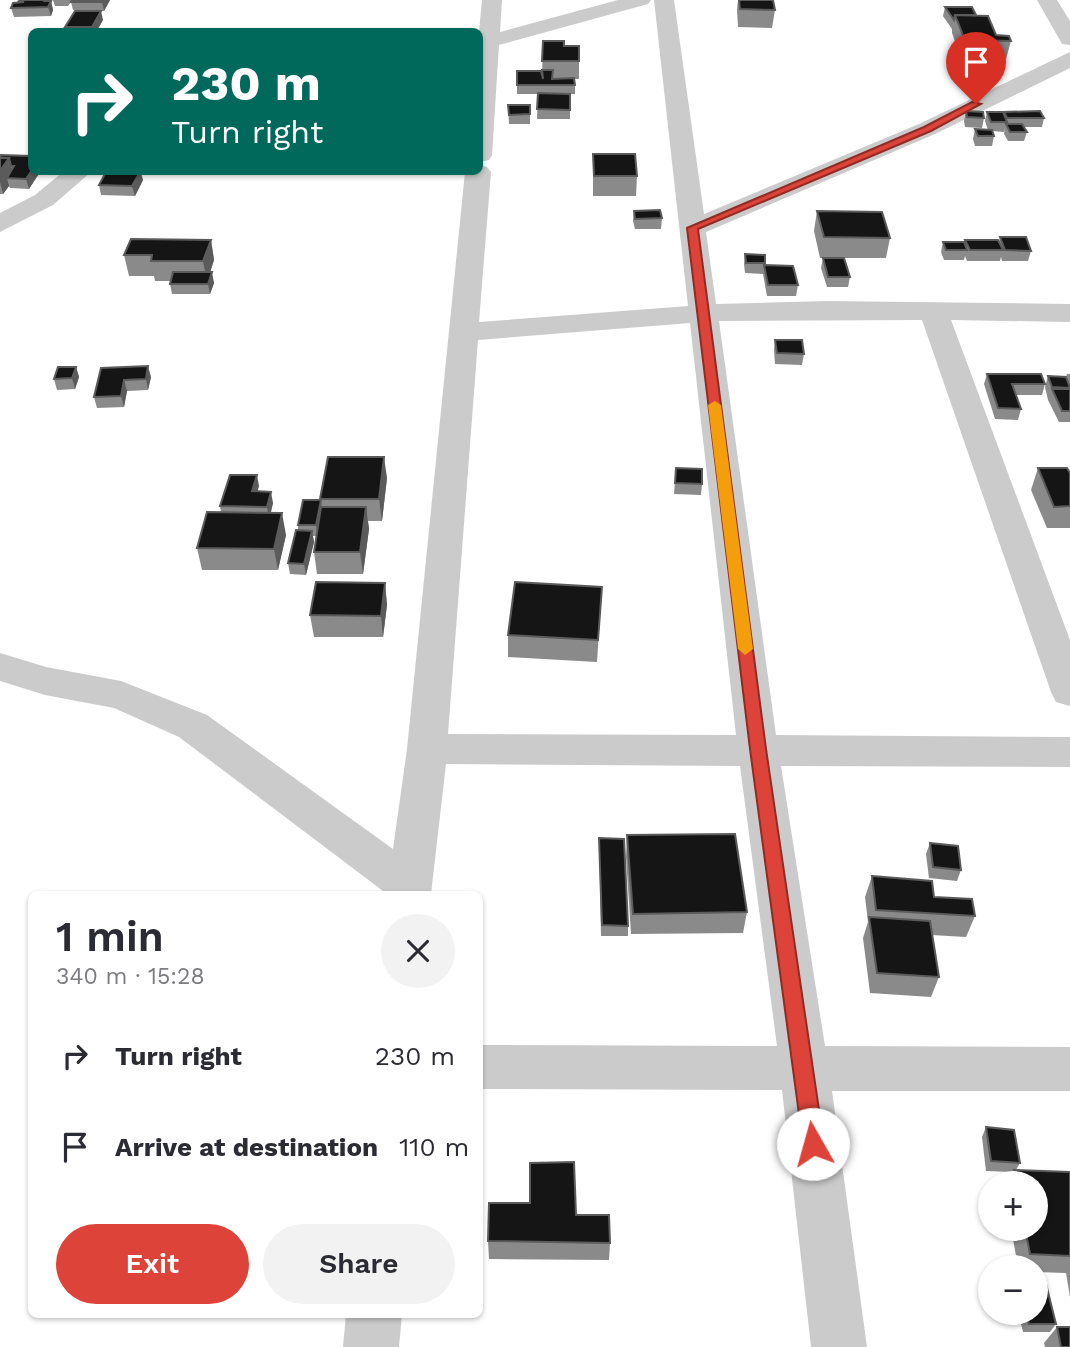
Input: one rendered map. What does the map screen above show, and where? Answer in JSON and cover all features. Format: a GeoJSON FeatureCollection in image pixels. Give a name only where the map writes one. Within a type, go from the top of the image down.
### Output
{"type":"FeatureCollection","features":[{"type":"Feature","properties":{"kind":"street"},"geometry":{"type":"LineString","coordinates":[[483,70],[484,42],[492,0]]}},
{"type":"Feature","properties":{"kind":"street"},"geometry":{"type":"LineString","coordinates":[[484,42],[641,0]]}},
{"type":"Feature","properties":{"kind":"street"},"geometry":{"type":"LineString","coordinates":[[664,0],[758,749],[804,1068],[839,1347]]}},
{"type":"Feature","properties":{"kind":"street"},"geometry":{"type":"LineString","coordinates":[[1047,0],[1070,39]]}},
{"type":"Feature","properties":{"kind":"street"},"geometry":{"type":"LineString","coordinates":[[693,228],[927,129],[1070,59]]}},
{"type":"Feature","properties":{"kind":"street"},"geometry":{"type":"LineString","coordinates":[[0,224],[44,200],[74,175]]}},
{"type":"Feature","properties":{"kind":"street"},"geometry":{"type":"LineString","coordinates":[[0,667],[46,681],[121,695],[193,726],[409,889],[428,749],[478,175]]}},
{"type":"Feature","properties":{"kind":"street"},"geometry":{"type":"LineString","coordinates":[[466,332],[703,313],[826,310],[1070,313]]}},
{"type":"Feature","properties":{"kind":"street"},"geometry":{"type":"LineString","coordinates":[[933,311],[1070,692]]}},
{"type":"Feature","properties":{"kind":"street"},"geometry":{"type":"LineString","coordinates":[[428,749],[1070,752]]}},
{"type":"Feature","properties":{"kind":"street"},"geometry":{"type":"LineString","coordinates":[[483,1067],[1070,1069]]}},
{"type":"Feature","properties":{"kind":"street"},"geometry":{"type":"LineString","coordinates":[[371,1347],[374,1318]]}},
{"type":"Feature","properties":{"kind":"building"},"geometry":{"type":"Polygon","coordinates":[[[20,0],[51,1],[48,7],[11,8],[13,3],[24,2],[20,0]]]}},
{"type":"Feature","properties":{"kind":"building"},"geometry":{"type":"Polygon","coordinates":[[[72,0],[103,0],[71,2],[72,0]]]}},
{"type":"Feature","properties":{"kind":"building"},"geometry":{"type":"Polygon","coordinates":[[[739,0],[773,0],[775,10],[740,9],[739,0]]]}},
{"type":"Feature","properties":{"kind":"building"},"geometry":{"type":"Polygon","coordinates":[[[945,7],[972,7],[976,15],[955,15],[954,20],[945,7]]]}},
{"type":"Feature","properties":{"kind":"building"},"geometry":{"type":"Polygon","coordinates":[[[75,11],[101,11],[92,27],[65,27],[75,11]]]}},
{"type":"Feature","properties":{"kind":"building"},"geometry":{"type":"Polygon","coordinates":[[[955,15],[988,16],[996,35],[1009,36],[1011,41],[965,40],[955,15]]]}},
{"type":"Feature","properties":{"kind":"building"},"geometry":{"type":"Polygon","coordinates":[[[543,41],[564,41],[564,46],[579,46],[579,61],[542,61],[543,41]]]}},
{"type":"Feature","properties":{"kind":"building"},"geometry":{"type":"Polygon","coordinates":[[[542,70],[553,70],[552,79],[574,78],[575,85],[517,85],[517,71],[541,71],[543,79],[542,70]]]}},
{"type":"Feature","properties":{"kind":"building"},"geometry":{"type":"Polygon","coordinates":[[[538,93],[570,94],[570,110],[537,109],[538,93]]]}},
{"type":"Feature","properties":{"kind":"building"},"geometry":{"type":"Polygon","coordinates":[[[508,105],[530,105],[530,114],[509,115],[508,105]]]}},
{"type":"Feature","properties":{"kind":"building"},"geometry":{"type":"Polygon","coordinates":[[[966,111],[983,112],[984,118],[967,117],[966,111]]]}},
{"type":"Feature","properties":{"kind":"building"},"geometry":{"type":"Polygon","coordinates":[[[1040,111],[1044,118],[1007,118],[1004,112],[1040,111]]]}},
{"type":"Feature","properties":{"kind":"building"},"geometry":{"type":"Polygon","coordinates":[[[987,112],[1003,112],[1007,122],[991,122],[987,112]]]}},
{"type":"Feature","properties":{"kind":"building"},"geometry":{"type":"Polygon","coordinates":[[[1006,124],[1022,124],[1027,132],[1010,132],[1006,124]]]}},
{"type":"Feature","properties":{"kind":"building"},"geometry":{"type":"Polygon","coordinates":[[[975,129],[992,130],[994,136],[978,136],[975,129]]]}},
{"type":"Feature","properties":{"kind":"building"},"geometry":{"type":"Polygon","coordinates":[[[593,154],[635,154],[637,176],[594,176],[593,154]]]}},
{"type":"Feature","properties":{"kind":"building"},"geometry":{"type":"Polygon","coordinates":[[[1,155],[28,156],[29,175],[26,179],[7,178],[14,166],[11,166],[9,158],[0,158],[1,155]]]}},
{"type":"Feature","properties":{"kind":"building"},"geometry":{"type":"Polygon","coordinates":[[[0,158],[9,158],[0,171],[0,158]]]}},
{"type":"Feature","properties":{"kind":"building"},"geometry":{"type":"Polygon","coordinates":[[[104,175],[138,175],[132,186],[99,185],[104,175]]]}},
{"type":"Feature","properties":{"kind":"building"},"geometry":{"type":"Polygon","coordinates":[[[660,210],[662,218],[635,219],[634,211],[660,210]]]}},
{"type":"Feature","properties":{"kind":"building"},"geometry":{"type":"Polygon","coordinates":[[[817,211],[882,212],[890,238],[824,237],[817,211]]]}},
{"type":"Feature","properties":{"kind":"building"},"geometry":{"type":"Polygon","coordinates":[[[1000,237],[1026,237],[1031,251],[1005,250],[1000,237]]]}},
{"type":"Feature","properties":{"kind":"building"},"geometry":{"type":"Polygon","coordinates":[[[131,239],[211,240],[203,261],[151,261],[152,255],[124,255],[131,239]]]}},
{"type":"Feature","properties":{"kind":"building"},"geometry":{"type":"Polygon","coordinates":[[[965,240],[998,240],[1003,250],[970,250],[965,240]]]}},
{"type":"Feature","properties":{"kind":"building"},"geometry":{"type":"Polygon","coordinates":[[[943,242],[964,242],[967,250],[946,250],[943,242]]]}},
{"type":"Feature","properties":{"kind":"building"},"geometry":{"type":"Polygon","coordinates":[[[745,254],[765,255],[765,263],[746,263],[745,254]]]}},
{"type":"Feature","properties":{"kind":"building"},"geometry":{"type":"Polygon","coordinates":[[[823,258],[844,258],[850,277],[828,277],[823,258]]]}},
{"type":"Feature","properties":{"kind":"building"},"geometry":{"type":"Polygon","coordinates":[[[764,265],[793,266],[798,285],[768,285],[764,265]]]}},
{"type":"Feature","properties":{"kind":"building"},"geometry":{"type":"Polygon","coordinates":[[[173,272],[212,272],[208,284],[170,284],[173,272]]]}},
{"type":"Feature","properties":{"kind":"building"},"geometry":{"type":"Polygon","coordinates":[[[775,340],[802,340],[804,354],[777,353],[775,340]]]}},
{"type":"Feature","properties":{"kind":"building"},"geometry":{"type":"Polygon","coordinates":[[[148,366],[146,379],[124,380],[121,396],[94,397],[101,368],[148,366]]]}},
{"type":"Feature","properties":{"kind":"building"},"geometry":{"type":"Polygon","coordinates":[[[58,367],[76,367],[72,378],[54,379],[58,367]]]}},
{"type":"Feature","properties":{"kind":"building"},"geometry":{"type":"Polygon","coordinates":[[[987,374],[1041,374],[1045,384],[1012,384],[1021,409],[998,408],[987,374]]]}},
{"type":"Feature","properties":{"kind":"building"},"geometry":{"type":"Polygon","coordinates":[[[1048,376],[1066,377],[1070,388],[1052,387],[1048,376]]]}},
{"type":"Feature","properties":{"kind":"building"},"geometry":{"type":"Polygon","coordinates":[[[1052,389],[1070,389],[1070,411],[1062,411],[1052,389]]]}},
{"type":"Feature","properties":{"kind":"building"},"geometry":{"type":"Polygon","coordinates":[[[328,457],[384,457],[379,499],[320,499],[328,457]]]}},
{"type":"Feature","properties":{"kind":"building"},"geometry":{"type":"Polygon","coordinates":[[[676,468],[702,469],[702,484],[675,483],[676,468]]]}},
{"type":"Feature","properties":{"kind":"building"},"geometry":{"type":"Polygon","coordinates":[[[1038,468],[1067,468],[1070,473],[1070,506],[1054,507],[1038,468]]]}},
{"type":"Feature","properties":{"kind":"building"},"geometry":{"type":"Polygon","coordinates":[[[230,475],[257,475],[252,491],[271,492],[267,507],[220,506],[230,475]]]}},
{"type":"Feature","properties":{"kind":"building"},"geometry":{"type":"Polygon","coordinates":[[[303,500],[321,500],[316,525],[298,525],[303,500]]]}},
{"type":"Feature","properties":{"kind":"building"},"geometry":{"type":"Polygon","coordinates":[[[321,507],[366,507],[360,552],[314,552],[321,507]]]}},
{"type":"Feature","properties":{"kind":"building"},"geometry":{"type":"Polygon","coordinates":[[[207,512],[282,513],[274,549],[197,548],[207,512]]]}},
{"type":"Feature","properties":{"kind":"building"},"geometry":{"type":"Polygon","coordinates":[[[296,530],[312,531],[304,564],[288,563],[296,530]]]}},
{"type":"Feature","properties":{"kind":"building"},"geometry":{"type":"Polygon","coordinates":[[[316,582],[385,583],[381,616],[310,615],[316,582]]]}},
{"type":"Feature","properties":{"kind":"building"},"geometry":{"type":"Polygon","coordinates":[[[515,582],[602,587],[598,640],[508,635],[515,582]]]}},
{"type":"Feature","properties":{"kind":"building"},"geometry":{"type":"Polygon","coordinates":[[[735,834],[747,912],[633,914],[627,835],[735,834]]]}},
{"type":"Feature","properties":{"kind":"building"},"geometry":{"type":"Polygon","coordinates":[[[599,838],[624,839],[628,926],[602,925],[599,838]]]}},
{"type":"Feature","properties":{"kind":"building"},"geometry":{"type":"Polygon","coordinates":[[[930,843],[958,846],[961,870],[933,867],[930,843]]]}},
{"type":"Feature","properties":{"kind":"building"},"geometry":{"type":"Polygon","coordinates":[[[872,876],[932,881],[934,897],[972,899],[975,916],[876,910],[872,876]]]}},
{"type":"Feature","properties":{"kind":"building"},"geometry":{"type":"Polygon","coordinates":[[[869,917],[930,921],[939,977],[877,973],[869,917]]]}},
{"type":"Feature","properties":{"kind":"building"},"geometry":{"type":"Polygon","coordinates":[[[986,1127],[1014,1130],[1020,1163],[991,1161],[986,1127]]]}},
{"type":"Feature","properties":{"kind":"building"},"geometry":{"type":"Polygon","coordinates":[[[574,1162],[576,1215],[609,1215],[610,1243],[488,1241],[489,1203],[530,1203],[530,1163],[574,1162]]]}},
{"type":"Feature","properties":{"kind":"building"},"geometry":{"type":"Polygon","coordinates":[[[1048,1171],[1070,1172],[1070,1256],[1030,1254],[1028,1241],[1048,1241],[1048,1171]]]}},
{"type":"Feature","properties":{"kind":"building"},"geometry":{"type":"Polygon","coordinates":[[[1048,1292],[1056,1324],[1048,1324],[1048,1292]]]}},
{"type":"Feature","properties":{"kind":"building"},"geometry":{"type":"Polygon","coordinates":[[[1057,1327],[1070,1327],[1070,1347],[1061,1347],[1057,1327]]]}},
{"type":"Feature","properties":{"kind":"slow traffic"},"geometry":{"type":"LineString","coordinates":[[715,405],[745,649]]}},
{"type":"Feature","properties":{"kind":"route"},"geometry":{"type":"LineString","coordinates":[[813,1144],[758,749],[693,228],[927,129],[976,104]]}}]}
